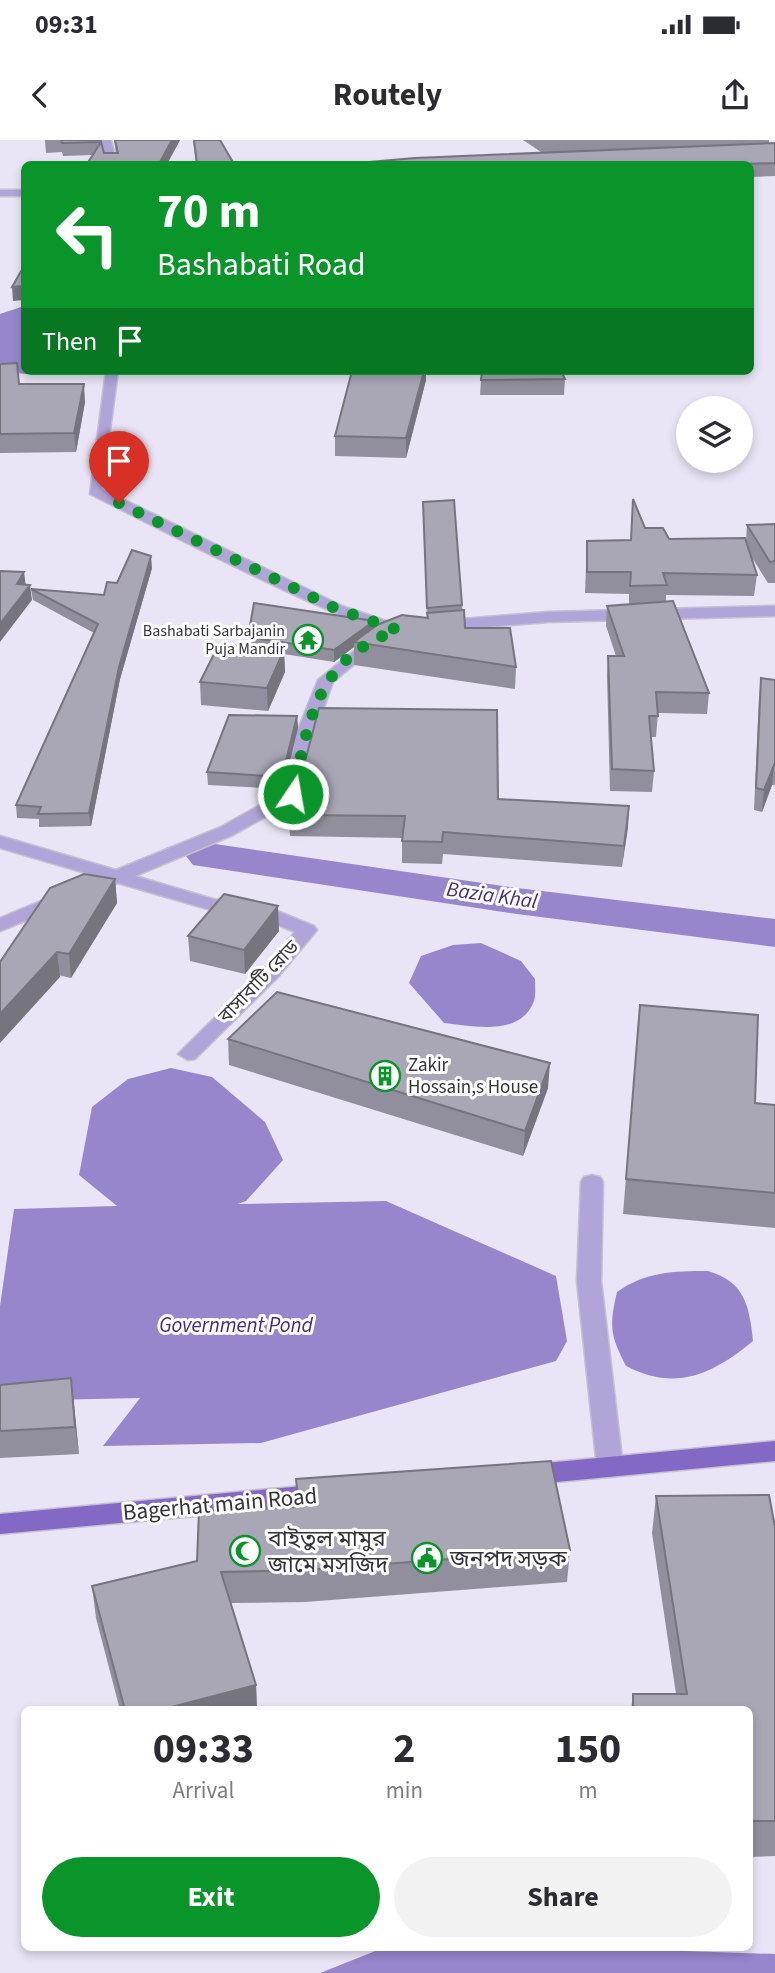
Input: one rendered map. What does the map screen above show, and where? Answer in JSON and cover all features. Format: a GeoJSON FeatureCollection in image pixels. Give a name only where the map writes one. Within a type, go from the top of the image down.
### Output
{"type":"FeatureCollection","features":[{"type":"Feature","properties":{"kind":"main road"},"geometry":{"type":"LineString","coordinates":[[499,1477],[775,1451]]}},
{"type":"Feature","properties":{"kind":"main road","name":"Bagerhat main Road"},"geometry":{"type":"LineString","coordinates":[[0,1524],[347,1492]]}},
{"type":"Feature","properties":{"kind":"street"},"geometry":{"type":"LineString","coordinates":[[106,140],[111,161]]}},
{"type":"Feature","properties":{"kind":"street"},"geometry":{"type":"LineString","coordinates":[[0,193],[21,193]]}},
{"type":"Feature","properties":{"kind":"street"},"geometry":{"type":"LineString","coordinates":[[111,375],[95,491],[337,609],[412,629]]}},
{"type":"Feature","properties":{"kind":"street"},"geometry":{"type":"LineString","coordinates":[[0,925],[228,831],[293,794],[306,732],[326,680],[375,638],[412,629],[548,618],[775,611]]}},
{"type":"Feature","properties":{"kind":"street"},"geometry":{"type":"LineString","coordinates":[[0,842],[116,878]]}},
{"type":"Feature","properties":{"kind":"street","name":"বাসাবাটি রোড"},"geometry":{"type":"LineString","coordinates":[[116,878],[211,904],[265,913],[307,930],[271,973],[188,1054]]}},
{"type":"Feature","properties":{"kind":"street"},"geometry":{"type":"LineString","coordinates":[[592,1182],[589,1281],[610,1467]]}},
{"type":"Feature","properties":{"kind":"water"},"geometry":{"type":"Polygon","coordinates":[[[21,307],[21,373],[0,371],[0,314],[21,307]]]}},
{"type":"Feature","properties":{"kind":"water"},"geometry":{"type":"Polygon","coordinates":[[[481,943],[521,961],[535,979],[534,1001],[528,1012],[519,1020],[507,1025],[482,1027],[444,1023],[409,983],[421,956],[453,945],[481,943]]]}},
{"type":"Feature","properties":{"kind":"water","name":"Government Pond"},"geometry":{"type":"Polygon","coordinates":[[[171,1068],[212,1077],[265,1122],[283,1160],[246,1201],[238,1204],[386,1201],[556,1276],[567,1341],[556,1361],[261,1443],[103,1446],[140,1398],[0,1401],[0,1306],[14,1209],[117,1206],[79,1175],[92,1107],[128,1079],[171,1068]]]}},
{"type":"Feature","properties":{"kind":"water"},"geometry":{"type":"Polygon","coordinates":[[[708,1271],[730,1282],[743,1297],[753,1341],[723,1362],[693,1376],[661,1378],[626,1366],[612,1330],[617,1292],[638,1280],[660,1274],[708,1271]]]}},
{"type":"Feature","properties":{"kind":"water"},"geometry":{"type":"Polygon","coordinates":[[[375,1951],[686,1951],[775,1954],[775,1973],[320,1973],[375,1951]]]}},
{"type":"Feature","properties":{"kind":"building"},"geometry":{"type":"Polygon","coordinates":[[[61,140],[101,140],[101,142],[62,143],[61,140]]]}},
{"type":"Feature","properties":{"kind":"building"},"geometry":{"type":"Polygon","coordinates":[[[115,140],[172,140],[161,161],[89,161],[101,142],[104,153],[118,153],[115,140]]]}},
{"type":"Feature","properties":{"kind":"building"},"geometry":{"type":"Polygon","coordinates":[[[194,140],[220,140],[232,161],[197,161],[194,140]]]}},
{"type":"Feature","properties":{"kind":"building"},"geometry":{"type":"Polygon","coordinates":[[[775,143],[775,163],[380,161],[775,143]]]}},
{"type":"Feature","properties":{"kind":"building"},"geometry":{"type":"Polygon","coordinates":[[[21,271],[21,286],[12,287],[21,271]]]}},
{"type":"Feature","properties":{"kind":"building"},"geometry":{"type":"Polygon","coordinates":[[[17,363],[19,384],[84,384],[74,433],[0,434],[0,364],[17,363]]]}},
{"type":"Feature","properties":{"kind":"building"},"geometry":{"type":"Polygon","coordinates":[[[351,375],[423,375],[406,438],[335,436],[351,375]]]}},
{"type":"Feature","properties":{"kind":"building"},"geometry":{"type":"Polygon","coordinates":[[[482,375],[563,375],[565,379],[481,380],[482,375]]]}},
{"type":"Feature","properties":{"kind":"building"},"geometry":{"type":"Polygon","coordinates":[[[633,499],[645,528],[663,528],[669,539],[745,538],[757,575],[663,573],[667,585],[630,586],[631,572],[587,572],[587,541],[631,540],[633,499]]]}},
{"type":"Feature","properties":{"kind":"building"},"geometry":{"type":"Polygon","coordinates":[[[454,500],[462,605],[427,608],[423,502],[454,500]]]}},
{"type":"Feature","properties":{"kind":"building"},"geometry":{"type":"Polygon","coordinates":[[[775,524],[775,561],[770,562],[747,525],[775,524]]]}},
{"type":"Feature","properties":{"kind":"building"},"geometry":{"type":"Polygon","coordinates":[[[132,550],[151,556],[119,667],[89,813],[38,814],[41,807],[16,805],[98,624],[31,589],[104,595],[107,582],[117,583],[132,550]]]}},
{"type":"Feature","properties":{"kind":"building"},"geometry":{"type":"Polygon","coordinates":[[[0,571],[24,572],[17,584],[30,585],[0,624],[0,571]]]}},
{"type":"Feature","properties":{"kind":"building"},"geometry":{"type":"Polygon","coordinates":[[[673,601],[709,693],[656,692],[658,716],[649,716],[654,771],[612,769],[608,656],[624,656],[607,606],[673,601]]]}},
{"type":"Feature","properties":{"kind":"building"},"geometry":{"type":"Polygon","coordinates":[[[254,603],[374,621],[334,650],[248,637],[254,603]]]}},
{"type":"Feature","properties":{"kind":"building"},"geometry":{"type":"Polygon","coordinates":[[[464,610],[465,628],[510,628],[516,667],[354,642],[377,625],[402,615],[428,618],[427,613],[464,610]]]}},
{"type":"Feature","properties":{"kind":"building"},"geometry":{"type":"Polygon","coordinates":[[[219,644],[284,650],[267,688],[200,682],[219,644]]]}},
{"type":"Feature","properties":{"kind":"building"},"geometry":{"type":"Polygon","coordinates":[[[761,678],[775,680],[775,763],[764,790],[756,788],[761,678]]]}},
{"type":"Feature","properties":{"kind":"building"},"geometry":{"type":"Polygon","coordinates":[[[319,708],[497,710],[498,799],[629,806],[624,846],[443,832],[442,842],[402,841],[405,816],[289,815],[292,783],[301,777],[319,708]]]}},
{"type":"Feature","properties":{"kind":"building"},"geometry":{"type":"Polygon","coordinates":[[[229,715],[297,716],[282,777],[207,772],[229,715]]]}},
{"type":"Feature","properties":{"kind":"building"},"geometry":{"type":"Polygon","coordinates":[[[84,874],[115,879],[69,954],[57,952],[0,1014],[0,962],[50,888],[84,874]]]}},
{"type":"Feature","properties":{"kind":"building"},"geometry":{"type":"Polygon","coordinates":[[[224,894],[278,906],[244,950],[188,936],[224,894]]]}},
{"type":"Feature","properties":{"kind":"building"},"geometry":{"type":"Polygon","coordinates":[[[277,992],[550,1063],[525,1131],[228,1039],[277,992]]]}},
{"type":"Feature","properties":{"kind":"building"},"geometry":{"type":"Polygon","coordinates":[[[640,1005],[758,1015],[755,1103],[775,1105],[775,1193],[626,1179],[640,1005]]]}},
{"type":"Feature","properties":{"kind":"building"},"geometry":{"type":"Polygon","coordinates":[[[71,1378],[75,1427],[0,1431],[0,1385],[71,1378]]]}},
{"type":"Feature","properties":{"kind":"building"},"geometry":{"type":"Polygon","coordinates":[[[551,1461],[570,1550],[304,1570],[221,1572],[256,1685],[175,1706],[124,1706],[92,1586],[197,1561],[199,1511],[299,1507],[296,1479],[551,1461]]]}},
{"type":"Feature","properties":{"kind":"building"},"geometry":{"type":"Polygon","coordinates":[[[769,1495],[775,1527],[775,1821],[753,1821],[753,1706],[633,1706],[633,1694],[687,1694],[656,1496],[769,1495]]]}},
{"type":"Feature","properties":{"kind":"waterway","name":"Bazia Khal"},"geometry":{"type":"LineString","coordinates":[[208,856],[517,901],[775,933]]}},
{"type":"Feature","properties":{"kind":"place","name":"Bashabati Sarbajanin Puja Mandir"},"geometry":{"type":"Point","coordinates":[308,640]}},
{"type":"Feature","properties":{"kind":"place","name":"Zakir Hossain,s House"},"geometry":{"type":"Point","coordinates":[385,1076]}},
{"type":"Feature","properties":{"kind":"place","name":"বাইতুল মামুর জামে মসজিদ"},"geometry":{"type":"Point","coordinates":[245,1551]}},
{"type":"Feature","properties":{"kind":"place","name":"জনপদ সড়ক"},"geometry":{"type":"Point","coordinates":[427,1558]}},
{"type":"Feature","properties":{"kind":"route"},"geometry":{"type":"LineString","coordinates":[[119,503],[337,609],[398,630],[375,638],[326,680],[306,732],[293,794]]}}]}
